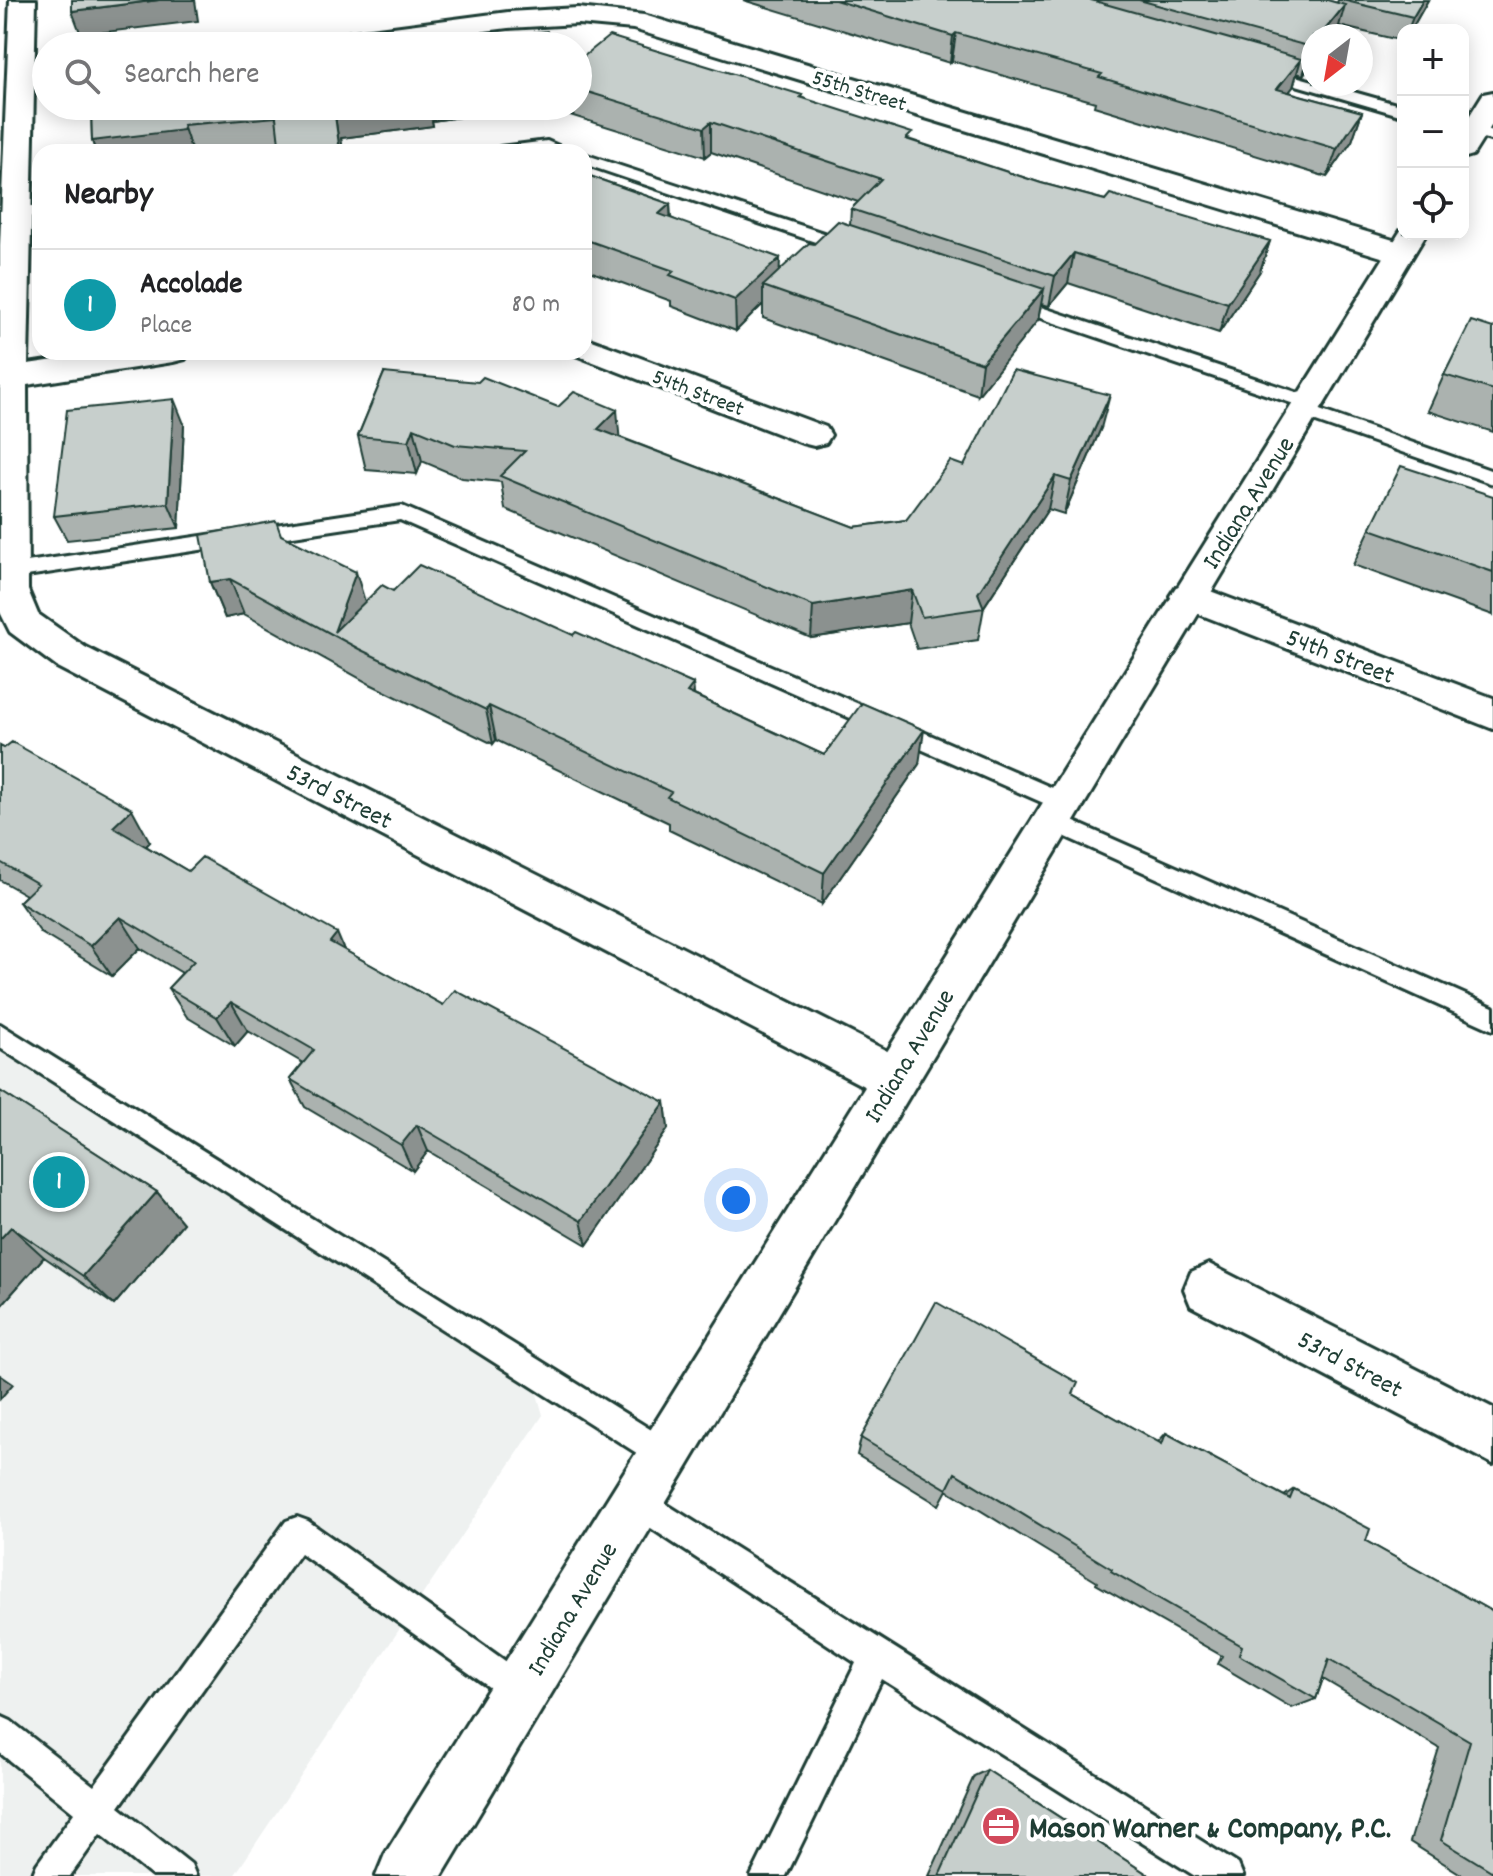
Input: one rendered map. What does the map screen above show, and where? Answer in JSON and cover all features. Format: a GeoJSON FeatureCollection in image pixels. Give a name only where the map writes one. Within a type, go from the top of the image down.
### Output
{"type":"FeatureCollection","features":[{"type":"Feature","properties":{"kind":"street","name":"53rd Street"},"geometry":{"type":"LineString","coordinates":[[23,0],[19,213],[6,378],[4,573],[23,622],[71,657],[894,1078]]}},
{"type":"Feature","properties":{"kind":"street","name":"55th Street"},"geometry":{"type":"LineString","coordinates":[[416,32],[508,20],[578,16],[635,21],[1405,243]]}},
{"type":"Feature","properties":{"kind":"street"},"geometry":{"type":"LineString","coordinates":[[1473,136],[1493,100]]}},
{"type":"Feature","properties":{"kind":"street","name":"Indiana Avenue"},"geometry":{"type":"LineString","coordinates":[[407,1876],[1405,243]]}},
{"type":"Feature","properties":{"kind":"street","name":"54th Street"},"geometry":{"type":"LineString","coordinates":[[592,350],[814,435]]}},
{"type":"Feature","properties":{"kind":"street"},"geometry":{"type":"LineString","coordinates":[[6,378],[122,360]]}},
{"type":"Feature","properties":{"kind":"street","name":"54th Street"},"geometry":{"type":"LineString","coordinates":[[1189,596],[1493,714]]}},
{"type":"Feature","properties":{"kind":"street","name":"53rd Street"},"geometry":{"type":"LineString","coordinates":[[1209,1289],[1493,1437]]}},
{"type":"Feature","properties":{"kind":"lane"},"geometry":{"type":"LineString","coordinates":[[1251,68],[1397,109]]}},
{"type":"Feature","properties":{"kind":"lane"},"geometry":{"type":"LineString","coordinates":[[592,162],[871,255]]}},
{"type":"Feature","properties":{"kind":"lane"},"geometry":{"type":"LineString","coordinates":[[991,295],[1305,406],[1493,478]]}},
{"type":"Feature","properties":{"kind":"lane"},"geometry":{"type":"LineString","coordinates":[[4,573],[402,513],[1058,811],[1493,1019]]}},
{"type":"Feature","properties":{"kind":"lane"},"geometry":{"type":"LineString","coordinates":[[0,1035],[664,1454]]}},
{"type":"Feature","properties":{"kind":"lane"},"geometry":{"type":"LineString","coordinates":[[636,1500],[876,1657],[1226,1876]]}},
{"type":"Feature","properties":{"kind":"lane"},"geometry":{"type":"LineString","coordinates":[[49,1876],[297,1532],[521,1691]]}},
{"type":"Feature","properties":{"kind":"lane"},"geometry":{"type":"LineString","coordinates":[[768,1876],[876,1657]]}},
{"type":"Feature","properties":{"kind":"lane"},"geometry":{"type":"LineString","coordinates":[[0,1732],[179,1876]]}},
{"type":"Feature","properties":{"kind":"shaded area"},"geometry":{"type":"Polygon","coordinates":[[[0,1044],[513,1367],[537,1394],[543,1415],[234,1876],[0,1876],[0,1044]]]}},
{"type":"Feature","properties":{"kind":"building"},"geometry":{"type":"Polygon","coordinates":[[[72,0],[159,0],[72,11],[72,0]]]}},
{"type":"Feature","properties":{"kind":"building"},"geometry":{"type":"Polygon","coordinates":[[[835,0],[1091,0],[1301,59],[1277,89],[1362,112],[1337,149],[1099,77],[1102,74],[956,33],[953,36],[835,0]]]}},
{"type":"Feature","properties":{"kind":"building"},"geometry":{"type":"Polygon","coordinates":[[[1139,0],[1327,0],[1345,5],[1330,24],[1301,24],[1301,44],[1139,0]]]}},
{"type":"Feature","properties":{"kind":"building"},"geometry":{"type":"Polygon","coordinates":[[[1342,0],[1423,0],[1413,17],[1342,0]]]}},
{"type":"Feature","properties":{"kind":"building"},"geometry":{"type":"Polygon","coordinates":[[[609,36],[802,95],[800,97],[912,133],[906,139],[1041,183],[1105,200],[1110,194],[1270,241],[1228,303],[1074,253],[1055,276],[851,209],[881,179],[711,122],[704,128],[592,93],[592,50],[609,36]]]}},
{"type":"Feature","properties":{"kind":"building"},"geometry":{"type":"Polygon","coordinates":[[[91,120],[241,120],[183,125],[184,130],[92,141],[91,120]]]}},
{"type":"Feature","properties":{"kind":"building"},"geometry":{"type":"Polygon","coordinates":[[[276,120],[336,120],[339,144],[279,144],[276,120]]]}},
{"type":"Feature","properties":{"kind":"building"},"geometry":{"type":"Polygon","coordinates":[[[592,177],[670,204],[659,214],[780,258],[735,300],[670,275],[674,271],[592,242],[592,177]]]}},
{"type":"Feature","properties":{"kind":"building"},"geometry":{"type":"Polygon","coordinates":[[[838,221],[1044,289],[982,363],[763,286],[838,221]]]}},
{"type":"Feature","properties":{"kind":"building"},"geometry":{"type":"Polygon","coordinates":[[[1471,321],[1493,328],[1493,390],[1444,375],[1471,321]]]}},
{"type":"Feature","properties":{"kind":"building"},"geometry":{"type":"Polygon","coordinates":[[[1013,370],[1110,395],[1071,481],[1055,476],[978,593],[984,608],[922,617],[912,590],[813,606],[500,476],[525,451],[455,445],[414,428],[409,441],[358,436],[384,373],[478,382],[483,377],[558,407],[574,392],[617,410],[598,429],[854,527],[906,520],[950,461],[964,466],[1013,370]]]}},
{"type":"Feature","properties":{"kind":"building"},"geometry":{"type":"Polygon","coordinates":[[[174,399],[168,503],[54,516],[67,410],[174,399]]]}},
{"type":"Feature","properties":{"kind":"building"},"geometry":{"type":"Polygon","coordinates":[[[1401,466],[1493,496],[1493,572],[1370,529],[1401,466]]]}},
{"type":"Feature","properties":{"kind":"building"},"geometry":{"type":"Polygon","coordinates":[[[276,521],[281,535],[356,572],[334,632],[382,585],[393,591],[419,565],[573,635],[576,632],[693,684],[687,692],[824,755],[862,703],[924,730],[824,873],[667,797],[671,792],[489,706],[486,710],[359,649],[230,579],[210,582],[201,535],[276,521]]]}},
{"type":"Feature","properties":{"kind":"building"},"geometry":{"type":"Polygon","coordinates":[[[12,742],[132,809],[113,827],[188,871],[202,857],[337,933],[330,942],[443,1005],[455,990],[665,1102],[581,1221],[417,1125],[401,1145],[290,1079],[314,1050],[231,1002],[217,1017],[168,988],[194,961],[120,917],[91,946],[19,902],[38,884],[0,862],[0,746],[4,748],[12,742]]]}},
{"type":"Feature","properties":{"kind":"building"},"geometry":{"type":"Polygon","coordinates":[[[0,1091],[157,1192],[83,1276],[11,1227],[0,1239],[0,1091]]]}},
{"type":"Feature","properties":{"kind":"building"},"geometry":{"type":"Polygon","coordinates":[[[936,1302],[1078,1383],[1073,1394],[1162,1444],[1166,1433],[1290,1499],[1294,1489],[1370,1529],[1366,1541],[1493,1612],[1493,1872],[1441,1840],[1470,1741],[1329,1659],[1316,1699],[1239,1655],[1242,1646],[1111,1571],[955,1473],[947,1489],[861,1438],[936,1302]]]}},
{"type":"Feature","properties":{"kind":"building","name":"Mason Warner & Company, P.C."},"geometry":{"type":"Polygon","coordinates":[[[987,1770],[1150,1876],[939,1876],[987,1770]]]}},
{"type":"Feature","properties":{"kind":"place","name":"Accolade"},"geometry":{"type":"Point","coordinates":[59,1182]}},
{"type":"Feature","properties":{"kind":"place","name":"Mason Warner & Company, P.C."},"geometry":{"type":"Point","coordinates":[1001,1826]}}]}
